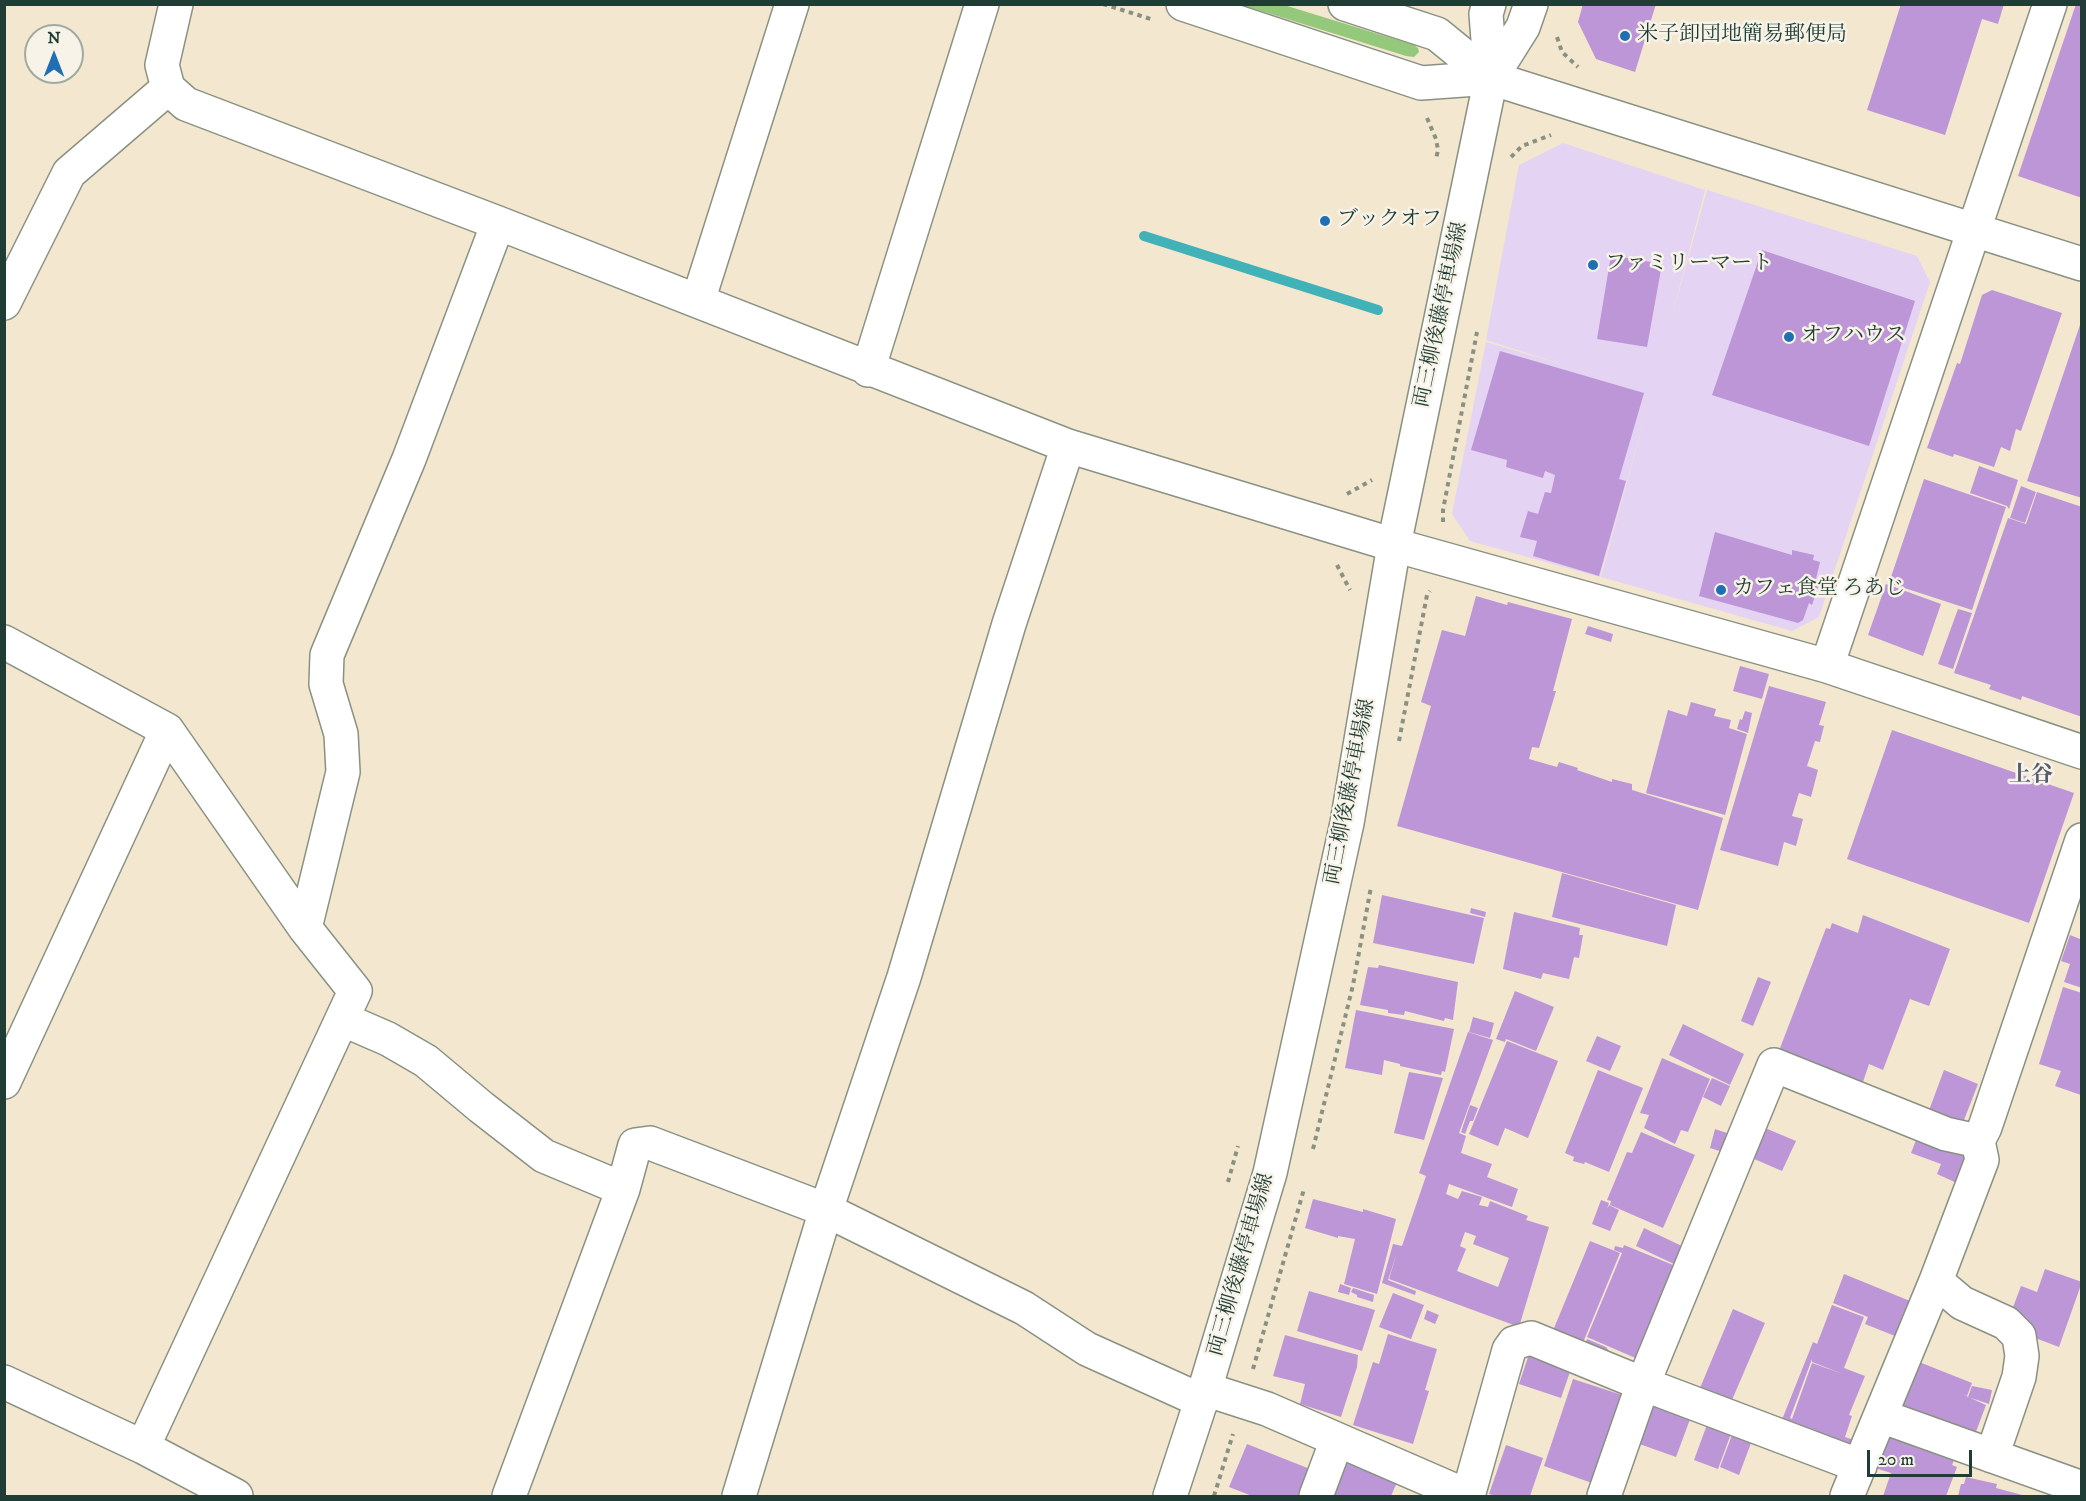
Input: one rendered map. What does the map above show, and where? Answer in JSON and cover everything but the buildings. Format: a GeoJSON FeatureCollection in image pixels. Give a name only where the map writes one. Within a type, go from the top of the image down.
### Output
{"type":"FeatureCollection","features":[{"type":"Feature","properties":{"kind":"street"},"geometry":{"type":"LineString","coordinates":[[176,4],[162,65],[168,88],[186,104],[498,223],[868,370],[1068,446],[1394,545],[1827,666],[2082,752]]}},
{"type":"Feature","properties":{"kind":"street"},"geometry":{"type":"LineString","coordinates":[[698,302],[792,4]]}},
{"type":"Feature","properties":{"kind":"street"},"geometry":{"type":"LineString","coordinates":[[868,370],[982,4]]}},
{"type":"Feature","properties":{"kind":"street"},"geometry":{"type":"LineString","coordinates":[[1345,4],[1437,34],[1491,78]]}},
{"type":"Feature","properties":{"kind":"street","name":"両三柳後藤停車場線"},"geometry":{"type":"LineString","coordinates":[[1170,1497],[1204,1395],[1270,1173],[1347,823],[1394,545],[1491,78],[1486,14],[1489,4]]}},
{"type":"Feature","properties":{"kind":"street","name":"両三柳後藤停車場線"},"geometry":{"type":"LineString","coordinates":[[1491,78],[1523,27],[1531,4]]}},
{"type":"Feature","properties":{"kind":"street"},"geometry":{"type":"LineString","coordinates":[[1827,666],[2050,4]]}},
{"type":"Feature","properties":{"kind":"street"},"geometry":{"type":"LineString","coordinates":[[1171,13],[1421,83],[1491,78],[2082,264]]}},
{"type":"Feature","properties":{"kind":"street"},"geometry":{"type":"LineString","coordinates":[[4,303],[69,173],[168,88]]}},
{"type":"Feature","properties":{"kind":"street"},"geometry":{"type":"LineString","coordinates":[[305,928],[343,772],[341,734],[326,684],[327,655],[409,459],[498,223]]}},
{"type":"Feature","properties":{"kind":"street"},"geometry":{"type":"LineString","coordinates":[[740,1497],[826,1210],[904,977],[1009,624],[1068,446]]}},
{"type":"Feature","properties":{"kind":"street"},"geometry":{"type":"LineString","coordinates":[[4,642],[166,730],[305,928],[355,991],[143,1447]]}},
{"type":"Feature","properties":{"kind":"street"},"geometry":{"type":"LineString","coordinates":[[4,1082],[166,730]]}},
{"type":"Feature","properties":{"kind":"street"},"geometry":{"type":"LineString","coordinates":[[1847,1497],[1936,1281],[1982,1160],[1978,1141],[1985,1127],[2080,850]]}},
{"type":"Feature","properties":{"kind":"street"},"geometry":{"type":"LineString","coordinates":[[342,1019],[388,1039],[426,1061],[544,1156],[623,1189]]}},
{"type":"Feature","properties":{"kind":"street"},"geometry":{"type":"LineString","coordinates":[[1604,1497],[1643,1384],[1774,1065],[1946,1134],[1978,1141]]}},
{"type":"Feature","properties":{"kind":"street"},"geometry":{"type":"LineString","coordinates":[[509,1497],[623,1189],[634,1145],[650,1143],[826,1210],[1024,1308],[1087,1349],[1204,1395],[1259,1406],[1468,1497],[1509,1350],[1514,1343],[1531,1338],[1643,1384],[1860,1466]]}},
{"type":"Feature","properties":{"kind":"street"},"geometry":{"type":"LineString","coordinates":[[1936,1281],[1962,1304],[2006,1323],[2019,1336],[2022,1356],[2019,1377],[1992,1456]]}},
{"type":"Feature","properties":{"kind":"street"},"geometry":{"type":"LineString","coordinates":[[4,1382],[143,1447],[236,1497]]}},
{"type":"Feature","properties":{"kind":"street"},"geometry":{"type":"LineString","coordinates":[[1881,1416],[2082,1488]]}},
{"type":"Feature","properties":{"kind":"street"},"geometry":{"type":"LineString","coordinates":[[1316,1497],[1337,1440]]}},
{"type":"Feature","properties":{"kind":"path"},"geometry":{"type":"LineString","coordinates":[[1103,4],[1171,13]]}},
{"type":"Feature","properties":{"kind":"path"},"geometry":{"type":"LineString","coordinates":[[1557,32],[1557,40],[1562,52],[1574,65],[1581,68]]}},
{"type":"Feature","properties":{"kind":"path"},"geometry":{"type":"LineString","coordinates":[[1426,115],[1436,138],[1438,150],[1436,161]]}},
{"type":"Feature","properties":{"kind":"path"},"geometry":{"type":"LineString","coordinates":[[1510,158],[1522,146],[1546,135],[1559,134]]}},
{"type":"Feature","properties":{"kind":"path"},"geometry":{"type":"LineString","coordinates":[[1450,529],[1443,523],[1443,510],[1478,322]]}},
{"type":"Feature","properties":{"kind":"path"},"geometry":{"type":"LineString","coordinates":[[1341,495],[1374,479]]}},
{"type":"Feature","properties":{"kind":"path"},"geometry":{"type":"LineString","coordinates":[[1335,563],[1349,585],[1352,597]]}},
{"type":"Feature","properties":{"kind":"path"},"geometry":{"type":"LineString","coordinates":[[1226,1192],[1240,1135]]}},
{"type":"Feature","properties":{"kind":"path"},"geometry":{"type":"LineString","coordinates":[[1214,1497],[1236,1426]]}},
{"type":"Feature","properties":{"kind":"shaded area"},"geometry":{"type":"Polygon","coordinates":[[[1563,143],[1705,190],[1669,327],[1707,190],[1917,256],[1930,282],[1819,617],[1792,631],[1601,577],[1652,391],[1600,577],[1470,541],[1452,514],[1486,342],[1571,367],[1486,340],[1519,165],[1563,143]]]}},
{"type":"Feature","properties":{"kind":"green space"},"geometry":{"type":"Polygon","coordinates":[[[1242,5],[1284,5],[1414,45],[1419,52],[1414,57],[1406,56],[1242,5]]]}},
{"type":"Feature","properties":{"kind":"waterway"},"geometry":{"type":"LineString","coordinates":[[1144,236],[1378,310]]}},
{"type":"Feature","properties":{"kind":"place","name":"米子卸団地簡易郵便局"},"geometry":{"type":"Point","coordinates":[1625,36]}},
{"type":"Feature","properties":{"kind":"place","name":"ブックオフ"},"geometry":{"type":"Point","coordinates":[1325,221]}},
{"type":"Feature","properties":{"kind":"place","name":"ファミリーマート"},"geometry":{"type":"Point","coordinates":[1593,265]}},
{"type":"Feature","properties":{"kind":"place","name":"オフハウス"},"geometry":{"type":"Point","coordinates":[1789,337]}},
{"type":"Feature","properties":{"kind":"place","name":"カフェ食堂 ろあじ"},"geometry":{"type":"Point","coordinates":[1721,590]}},
{"type":"Feature","properties":{"kind":"district","name":"上谷"},"geometry":{"type":"Point","coordinates":[2031,776]}}]}
